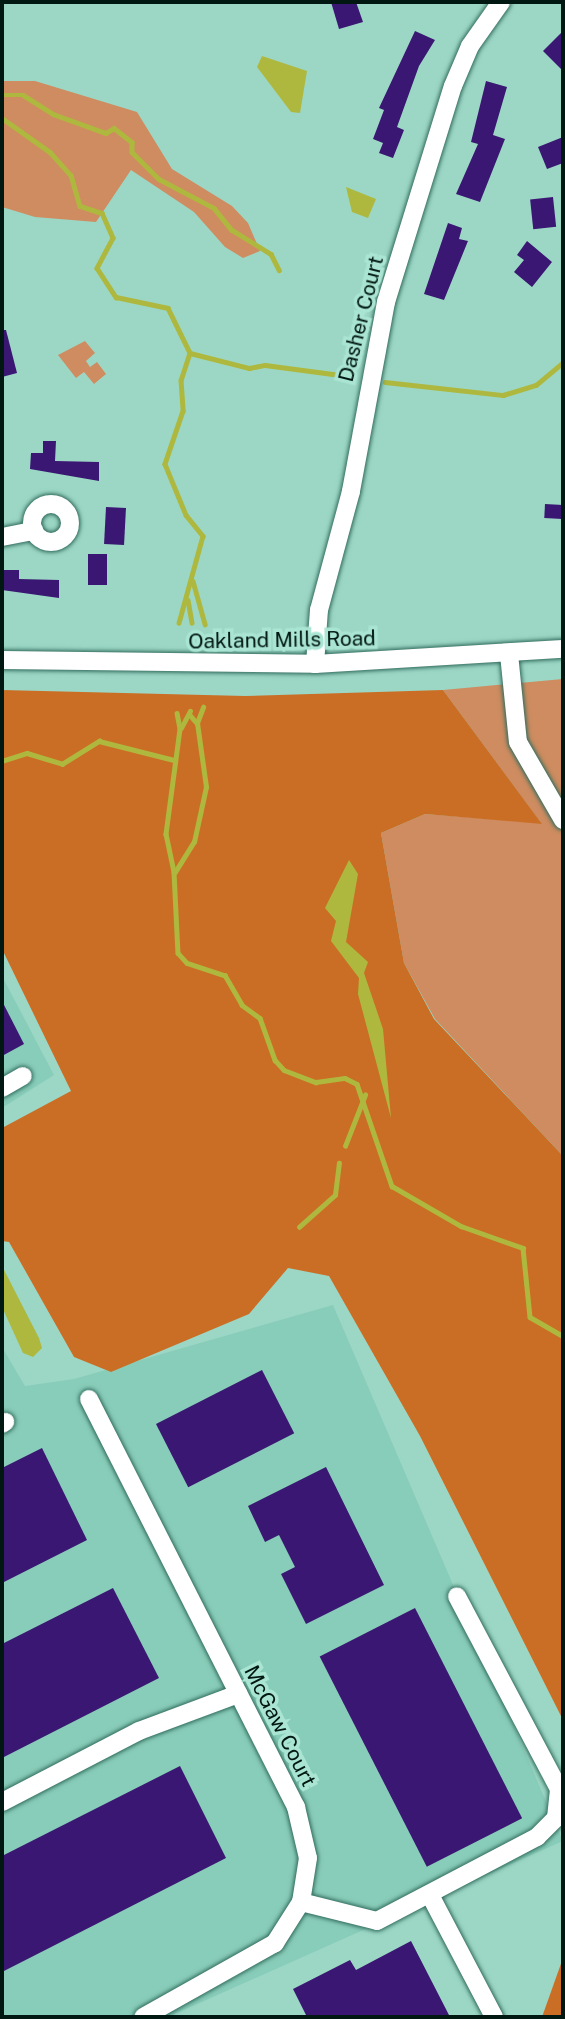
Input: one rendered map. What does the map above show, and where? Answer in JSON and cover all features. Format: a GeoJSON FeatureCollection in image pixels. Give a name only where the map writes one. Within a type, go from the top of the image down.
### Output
{"type":"FeatureCollection","features":[{"type":"Feature","properties":{"kind":"street","name":"Dasher Court"},"geometry":{"type":"LineString","coordinates":[[315,664],[319,610],[351,491],[386,302],[453,86],[470,46],[501,2]]}},
{"type":"Feature","properties":{"kind":"street"},"geometry":{"type":"LineString","coordinates":[[2,537],[34,531]]}},
{"type":"Feature","properties":{"kind":"street","name":"Oakland Mills Road"},"geometry":{"type":"LineString","coordinates":[[2,660],[315,664],[563,649]]}},
{"type":"Feature","properties":{"kind":"street"},"geometry":{"type":"LineString","coordinates":[[509,654],[519,742],[563,820]]}},
{"type":"Feature","properties":{"kind":"street"},"geometry":{"type":"LineString","coordinates":[[2,1088],[23,1076]]}},
{"type":"Feature","properties":{"kind":"street","name":"McGaw Court"},"geometry":{"type":"LineString","coordinates":[[89,1399],[302,1823],[308,1858],[301,1902],[285,1933],[264,1953],[143,2017]]}},
{"type":"Feature","properties":{"kind":"street"},"geometry":{"type":"LineString","coordinates":[[301,1902],[365,1922],[430,1895],[537,1837],[560,1809],[559,1789],[457,1595]]}},
{"type":"Feature","properties":{"kind":"street"},"geometry":{"type":"LineString","coordinates":[[2,1802],[139,1731],[238,1694]]}},
{"type":"Feature","properties":{"kind":"street"},"geometry":{"type":"LineString","coordinates":[[430,1895],[494,2017]]}},
{"type":"Feature","properties":{"kind":"shaded area"},"geometry":{"type":"Polygon","coordinates":[[[262,56],[307,71],[300,113],[291,112],[257,67],[262,56]]]}},
{"type":"Feature","properties":{"kind":"shaded area"},"geometry":{"type":"Polygon","coordinates":[[[2,81],[35,81],[137,112],[172,169],[232,206],[248,223],[260,251],[243,258],[225,247],[194,212],[131,170],[96,222],[35,217],[2,207],[2,81]]]}},
{"type":"Feature","properties":{"kind":"shaded area"},"geometry":{"type":"Polygon","coordinates":[[[346,187],[376,199],[368,218],[352,212],[346,187]]]}},
{"type":"Feature","properties":{"kind":"shaded area"},"geometry":{"type":"Polygon","coordinates":[[[85,341],[95,353],[86,361],[90,367],[97,362],[106,374],[94,384],[84,372],[76,378],[58,355],[85,341]]]}},
{"type":"Feature","properties":{"kind":"shaded area"},"geometry":{"type":"Polygon","coordinates":[[[563,679],[563,1156],[435,1019],[404,963],[381,833],[425,814],[541,823],[443,690],[563,679]]]}},
{"type":"Feature","properties":{"kind":"shaded area"},"geometry":{"type":"Polygon","coordinates":[[[2,690],[245,696],[443,690],[542,824],[425,814],[381,833],[404,963],[434,1019],[563,1156],[563,1720],[420,1436],[329,1276],[288,1268],[249,1314],[111,1372],[74,1357],[9,1242],[2,1241],[2,1128],[71,1091],[2,949],[2,690]]]}},
{"type":"Feature","properties":{"kind":"shaded area"},"geometry":{"type":"Polygon","coordinates":[[[349,860],[358,874],[346,942],[368,962],[364,973],[383,1029],[391,1118],[358,994],[359,978],[331,941],[336,921],[325,908],[349,860]]]}},
{"type":"Feature","properties":{"kind":"shaded area"},"geometry":{"type":"Polygon","coordinates":[[[2,976],[54,1075],[2,1108],[2,976]]]}},
{"type":"Feature","properties":{"kind":"shaded area"},"geometry":{"type":"Polygon","coordinates":[[[2,1266],[39,1338],[42,1348],[33,1357],[23,1353],[2,1307],[2,1266]]]}},
{"type":"Feature","properties":{"kind":"shaded area"},"geometry":{"type":"Polygon","coordinates":[[[333,1305],[563,1841],[168,2017],[2,2017],[2,1347],[25,1386],[74,1379],[333,1305]]]}},
{"type":"Feature","properties":{"kind":"shaded area"},"geometry":{"type":"Polygon","coordinates":[[[563,1958],[563,2017],[542,2017],[563,1958]]]}},
{"type":"Feature","properties":{"kind":"building"},"geometry":{"type":"Polygon","coordinates":[[[331,2],[356,2],[363,22],[339,29],[331,2]]]}},
{"type":"Feature","properties":{"kind":"building"},"geometry":{"type":"Polygon","coordinates":[[[415,31],[435,40],[419,66],[397,127],[404,130],[393,158],[379,153],[383,143],[373,139],[384,110],[379,108],[415,31]]]}},
{"type":"Feature","properties":{"kind":"building"},"geometry":{"type":"Polygon","coordinates":[[[563,31],[563,71],[543,51],[563,31]]]}},
{"type":"Feature","properties":{"kind":"building"},"geometry":{"type":"Polygon","coordinates":[[[486,81],[507,87],[493,135],[505,139],[480,202],[456,194],[478,144],[471,142],[486,81]]]}},
{"type":"Feature","properties":{"kind":"building"},"geometry":{"type":"Polygon","coordinates":[[[563,137],[563,163],[547,169],[538,147],[563,137]]]}},
{"type":"Feature","properties":{"kind":"building"},"geometry":{"type":"Polygon","coordinates":[[[553,197],[556,227],[533,229],[530,199],[553,197]]]}},
{"type":"Feature","properties":{"kind":"building"},"geometry":{"type":"Polygon","coordinates":[[[448,223],[462,228],[459,239],[468,241],[444,300],[424,294],[448,223]]]}},
{"type":"Feature","properties":{"kind":"building"},"geometry":{"type":"Polygon","coordinates":[[[527,241],[552,262],[532,287],[514,272],[524,260],[517,255],[527,241]]]}},
{"type":"Feature","properties":{"kind":"building"},"geometry":{"type":"Polygon","coordinates":[[[2,330],[6,330],[17,373],[2,377],[2,330]]]}},
{"type":"Feature","properties":{"kind":"building"},"geometry":{"type":"Polygon","coordinates":[[[43,441],[56,441],[55,461],[99,462],[99,481],[30,469],[31,453],[43,453],[43,441]]]}},
{"type":"Feature","properties":{"kind":"building"},"geometry":{"type":"Polygon","coordinates":[[[545,504],[563,505],[562,519],[544,518],[545,504]]]}},
{"type":"Feature","properties":{"kind":"building"},"geometry":{"type":"Polygon","coordinates":[[[106,507],[126,508],[124,545],[104,544],[106,507]]]}},
{"type":"Feature","properties":{"kind":"building"},"geometry":{"type":"Polygon","coordinates":[[[88,554],[107,554],[107,585],[88,585],[88,554]]]}},
{"type":"Feature","properties":{"kind":"building"},"geometry":{"type":"Polygon","coordinates":[[[2,570],[19,570],[19,579],[59,580],[59,598],[2,590],[2,570]]]}},
{"type":"Feature","properties":{"kind":"building"},"geometry":{"type":"Polygon","coordinates":[[[2,1001],[24,1044],[2,1056],[2,1001]]]}},
{"type":"Feature","properties":{"kind":"building"},"geometry":{"type":"Polygon","coordinates":[[[262,1370],[294,1433],[188,1487],[156,1424],[262,1370]]]}},
{"type":"Feature","properties":{"kind":"building"},"geometry":{"type":"Polygon","coordinates":[[[42,1448],[87,1540],[2,1583],[2,1468],[42,1448]]]}},
{"type":"Feature","properties":{"kind":"building"},"geometry":{"type":"Polygon","coordinates":[[[326,1467],[384,1585],[306,1624],[281,1574],[295,1567],[279,1535],[265,1542],[248,1506],[326,1467]]]}},
{"type":"Feature","properties":{"kind":"building"},"geometry":{"type":"Polygon","coordinates":[[[113,1588],[159,1678],[2,1758],[2,1644],[113,1588]]]}},
{"type":"Feature","properties":{"kind":"building"},"geometry":{"type":"Polygon","coordinates":[[[415,1608],[522,1818],[427,1867],[320,1657],[415,1608]]]}},
{"type":"Feature","properties":{"kind":"building"},"geometry":{"type":"Polygon","coordinates":[[[180,1766],[226,1858],[2,1972],[2,1856],[180,1766]]]}},
{"type":"Feature","properties":{"kind":"building"},"geometry":{"type":"Polygon","coordinates":[[[411,1941],[450,2017],[307,2017],[293,1989],[350,1960],[356,1970],[411,1941]]]}},
{"type":"Feature","properties":{"kind":"waterway"},"geometry":{"type":"LineString","coordinates":[[2,95],[23,95],[53,114],[106,133],[114,128],[132,142],[132,152],[159,179],[214,208],[232,230],[271,254],[279,270]]}},
{"type":"Feature","properties":{"kind":"waterway"},"geometry":{"type":"LineString","coordinates":[[2,118],[50,152],[71,175],[80,206],[102,213],[113,238],[97,268],[116,297],[168,308],[190,353],[181,380],[183,411],[165,464],[186,515],[203,536],[179,623]]}},
{"type":"Feature","properties":{"kind":"waterway"},"geometry":{"type":"LineString","coordinates":[[190,353],[249,368],[265,365],[349,376]]}},
{"type":"Feature","properties":{"kind":"waterway"},"geometry":{"type":"LineString","coordinates":[[385,382],[503,395],[536,385],[563,362]]}},
{"type":"Feature","properties":{"kind":"waterway"},"geometry":{"type":"LineString","coordinates":[[193,581],[205,624]]}},
{"type":"Feature","properties":{"kind":"waterway"},"geometry":{"type":"LineString","coordinates":[[188,600],[192,623]]}},
{"type":"Feature","properties":{"kind":"waterway"},"geometry":{"type":"LineString","coordinates":[[190,715],[197,723],[203,707]]}},
{"type":"Feature","properties":{"kind":"waterway"},"geometry":{"type":"LineString","coordinates":[[181,728],[190,711]]}},
{"type":"Feature","properties":{"kind":"waterway"},"geometry":{"type":"LineString","coordinates":[[177,713],[180,729],[166,834],[174,872],[178,953],[187,963],[225,975],[242,1005],[260,1018],[275,1060],[284,1070],[316,1082],[345,1078],[357,1084],[392,1186],[461,1226],[523,1248],[530,1317],[563,1336]]}},
{"type":"Feature","properties":{"kind":"waterway"},"geometry":{"type":"LineString","coordinates":[[175,872],[194,842],[206,787],[197,723]]}},
{"type":"Feature","properties":{"kind":"waterway"},"geometry":{"type":"LineString","coordinates":[[2,761],[27,753],[62,764],[99,741],[174,760]]}},
{"type":"Feature","properties":{"kind":"waterway"},"geometry":{"type":"LineString","coordinates":[[345,1146],[365,1095]]}},
{"type":"Feature","properties":{"kind":"waterway"},"geometry":{"type":"LineString","coordinates":[[299,1227],[335,1195],[339,1163]]}}]}
